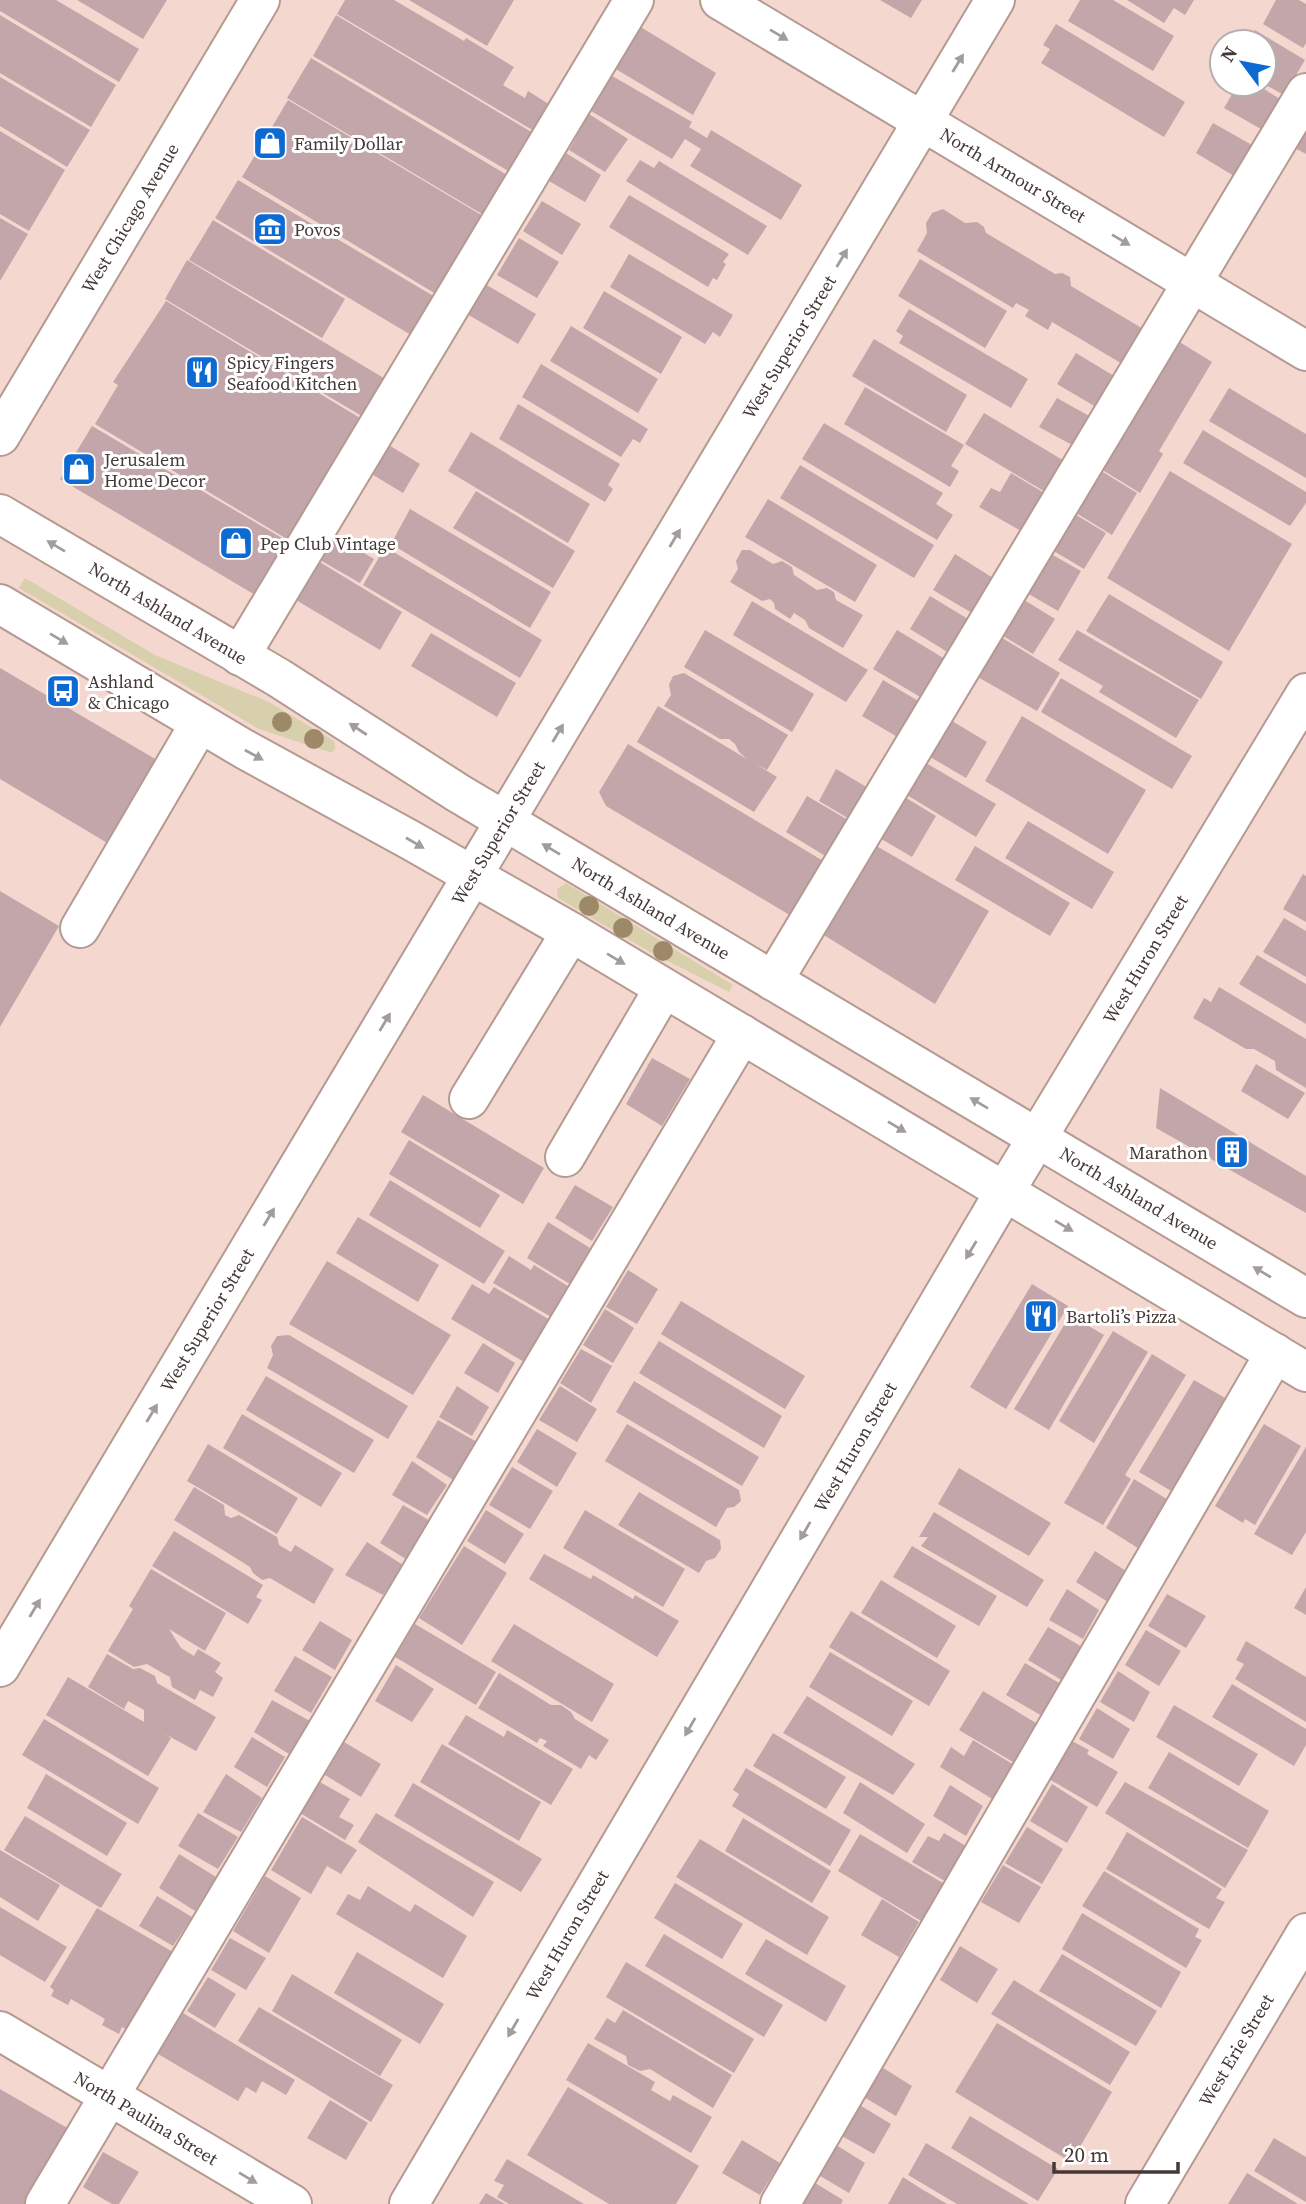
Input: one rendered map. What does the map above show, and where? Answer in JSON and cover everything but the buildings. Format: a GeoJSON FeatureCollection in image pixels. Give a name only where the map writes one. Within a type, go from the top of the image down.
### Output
{"type":"FeatureCollection","features":[{"type":"Feature","properties":{"kind":"street","name":"West Chicago Avenue"},"geometry":{"type":"LineString","coordinates":[[0,436],[260,0]]}},
{"type":"Feature","properties":{"kind":"street"},"geometry":{"type":"LineString","coordinates":[[240,656],[634,0]]}},
{"type":"Feature","properties":{"kind":"street","name":"North Armour Street"},"geometry":{"type":"LineString","coordinates":[[720,0],[1306,351]]}},
{"type":"Feature","properties":{"kind":"street","name":"West Superior Street"},"geometry":{"type":"LineString","coordinates":[[0,1667],[995,0]]}},
{"type":"Feature","properties":{"kind":"street"},"geometry":{"type":"LineString","coordinates":[[773,981],[1306,93]]}},
{"type":"Feature","properties":{"kind":"street","name":"North Ashland Avenue"},"geometry":{"type":"LineString","coordinates":[[0,514],[279,678],[505,821],[1306,1298]]}},
{"type":"Feature","properties":{"kind":"street"},"geometry":{"type":"LineString","coordinates":[[0,604],[244,749],[571,932],[1291,1362],[780,2204]]}},
{"type":"Feature","properties":{"kind":"street","name":"West Huron Street"},"geometry":{"type":"LineString","coordinates":[[409,2204],[1005,1191],[1306,692]]}},
{"type":"Feature","properties":{"kind":"street"},"geometry":{"type":"LineString","coordinates":[[80,928],[200,723]]}},
{"type":"Feature","properties":{"kind":"street"},"geometry":{"type":"LineString","coordinates":[[469,1099],[571,932]]}},
{"type":"Feature","properties":{"kind":"street"},"geometry":{"type":"LineString","coordinates":[[565,1157],[664,988]]}},
{"type":"Feature","properties":{"kind":"street"},"geometry":{"type":"LineString","coordinates":[[45,2204],[742,1034]]}},
{"type":"Feature","properties":{"kind":"street","name":"West Erie Street"},"geometry":{"type":"LineString","coordinates":[[1145,2204],[1306,1933]]}},
{"type":"Feature","properties":{"kind":"street","name":"North Paulina Street"},"geometry":{"type":"LineString","coordinates":[[0,2031],[292,2204]]}},
{"type":"Feature","properties":{"kind":"shaded area"},"geometry":{"type":"Polygon","coordinates":[[[25,578],[155,655],[269,702],[334,741],[335,749],[329,752],[259,729],[19,588],[25,578]]]}},
{"type":"Feature","properties":{"kind":"shaded area"},"geometry":{"type":"Polygon","coordinates":[[[566,883],[733,985],[729,992],[650,952],[558,898],[557,889],[566,883]]]}},
{"type":"Feature","properties":{"kind":"place","name":"Family Dollar"},"geometry":{"type":"Point","coordinates":[270,143]}},
{"type":"Feature","properties":{"kind":"place","name":"Povos"},"geometry":{"type":"Point","coordinates":[270,229]}},
{"type":"Feature","properties":{"kind":"place","name":"Spicy Fingers Seafood Kitchen"},"geometry":{"type":"Point","coordinates":[202,372]}},
{"type":"Feature","properties":{"kind":"place","name":"Jerusalem Home Decor"},"geometry":{"type":"Point","coordinates":[79,469]}},
{"type":"Feature","properties":{"kind":"place","name":"Pep Club Vintage"},"geometry":{"type":"Point","coordinates":[236,543]}},
{"type":"Feature","properties":{"kind":"place","name":"Ashland & Chicago"},"geometry":{"type":"Point","coordinates":[63,691]}},
{"type":"Feature","properties":{"kind":"place","name":"Marathon"},"geometry":{"type":"Point","coordinates":[1232,1152]}},
{"type":"Feature","properties":{"kind":"place","name":"Bartoli’s Pizza"},"geometry":{"type":"Point","coordinates":[1041,1316]}}]}
